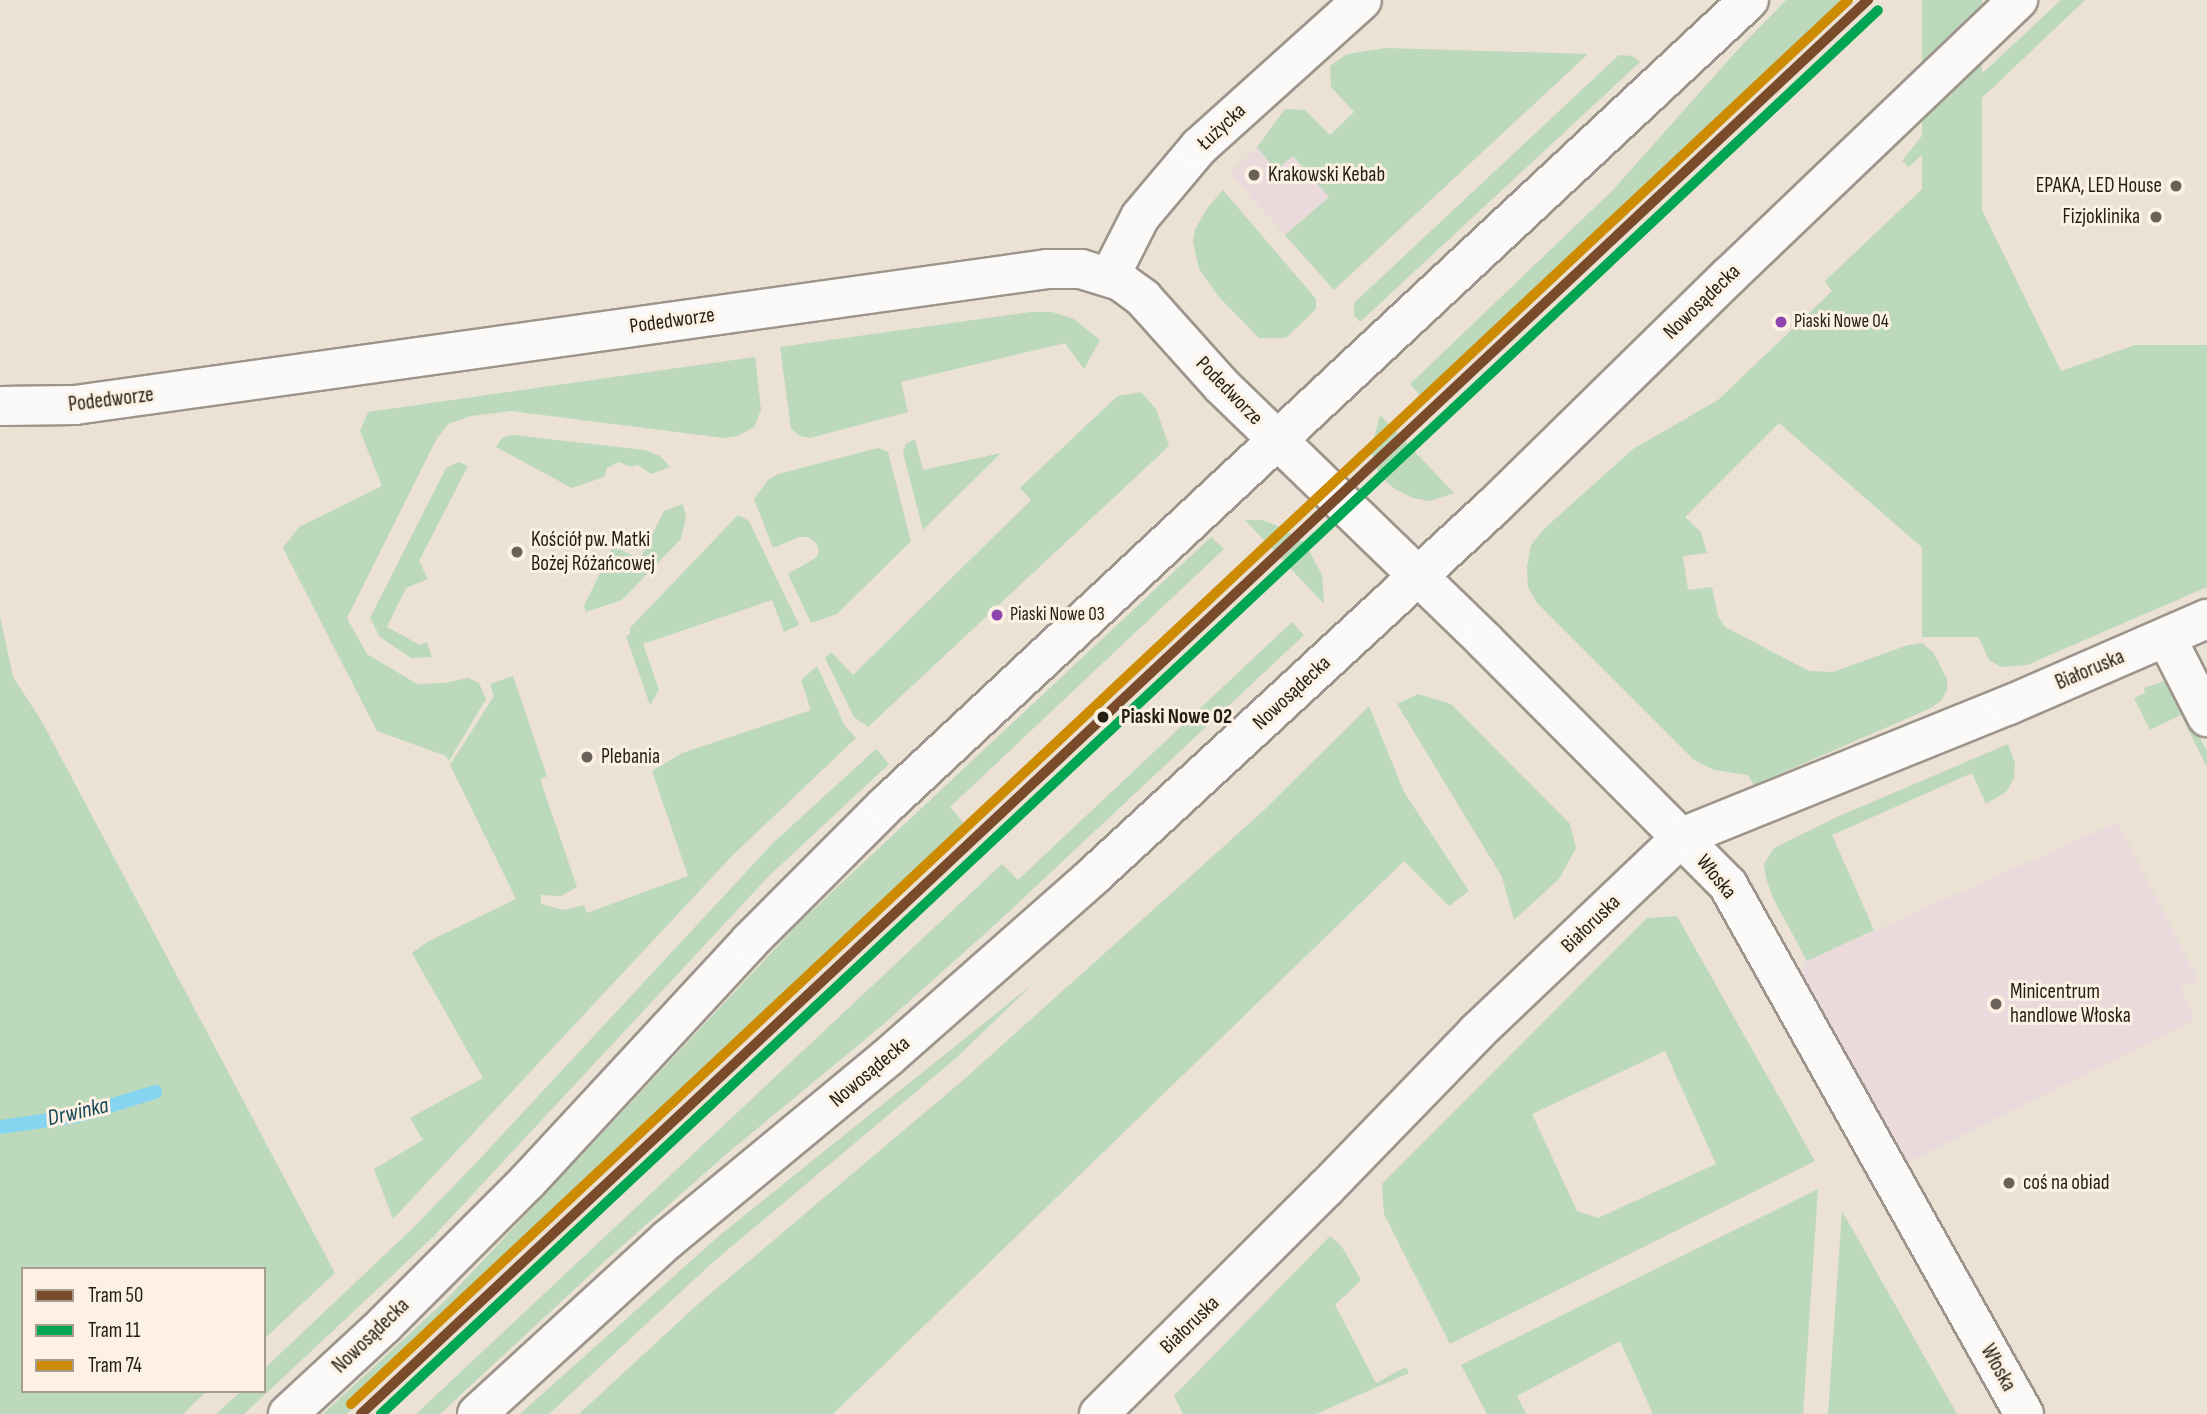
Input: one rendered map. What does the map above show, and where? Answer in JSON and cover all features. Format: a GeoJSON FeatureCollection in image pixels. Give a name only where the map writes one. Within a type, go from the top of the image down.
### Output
{"type":"FeatureCollection","features":[{"type":"Feature","properties":{"kind":"street","name":"Łużycka"},"geometry":{"type":"LineString","coordinates":[[1110,276],[1140,217],[1199,147],[1362,0]]}},
{"type":"Feature","properties":{"kind":"street","name":"Nowosądecka"},"geometry":{"type":"LineString","coordinates":[[288,1414],[384,1325],[527,1182],[750,941],[876,815],[1749,0]]}},
{"type":"Feature","properties":{"kind":"street","name":"Nowosądecka"},"geometry":{"type":"LineString","coordinates":[[477,1414],[667,1241],[887,1058],[1091,878],[1418,578],[2018,0]]}},
{"type":"Feature","properties":{"kind":"street","name":"Podedworze"},"geometry":{"type":"LineString","coordinates":[[0,406],[75,405],[1047,269],[1081,269],[1110,276],[1143,298],[1222,386],[1278,440]]}},
{"type":"Feature","properties":{"kind":"street","name":"Włoska"},"geometry":{"type":"LineString","coordinates":[[1278,440],[1728,885],[2024,1414]]}},
{"type":"Feature","properties":{"kind":"street","name":"Białoruska"},"geometry":{"type":"LineString","coordinates":[[1099,1414],[1316,1198],[1477,1032],[1682,837],[2009,705],[2207,619]]}},
{"type":"Feature","properties":{"kind":"street"},"geometry":{"type":"LineString","coordinates":[[2166,637],[2207,717]]}},
{"type":"Feature","properties":{"kind":"shaded area"},"geometry":{"type":"Polygon","coordinates":[[[1257,147],[1276,170],[1293,156],[1329,197],[1285,235],[1229,173],[1257,147]]]}},
{"type":"Feature","properties":{"kind":"shaded area","name":"Minicentrum handlowe Włoska"},"geometry":{"type":"Polygon","coordinates":[[[2118,822],[2198,980],[2180,989],[2195,1019],[1894,1169],[1793,985],[1807,961],[2118,822]]]}},
{"type":"Feature","properties":{"kind":"green space"},"geometry":{"type":"Polygon","coordinates":[[[1786,0],[1850,0],[1424,400],[1410,384],[1613,190],[1742,45],[1786,0]]]}},
{"type":"Feature","properties":{"kind":"green space"},"geometry":{"type":"Polygon","coordinates":[[[1922,0],[1982,0],[1982,637],[1922,637],[1922,0]]]}},
{"type":"Feature","properties":{"kind":"green space"},"geometry":{"type":"Polygon","coordinates":[[[2061,0],[2085,0],[1909,167],[1902,161],[1939,114],[2061,0]]]}},
{"type":"Feature","properties":{"kind":"green space"},"geometry":{"type":"Polygon","coordinates":[[[1386,48],[1588,54],[1334,290],[1285,235],[1329,197],[1293,156],[1276,170],[1257,147],[1285,109],[1305,110],[1330,135],[1354,112],[1331,87],[1330,66],[1347,54],[1386,48]]]}},
{"type":"Feature","properties":{"kind":"green space"},"geometry":{"type":"Polygon","coordinates":[[[1619,55],[1632,56],[1640,62],[1360,322],[1354,315],[1354,303],[1619,55]]]}},
{"type":"Feature","properties":{"kind":"green space"},"geometry":{"type":"Polygon","coordinates":[[[1956,157],[2061,371],[2135,345],[2207,345],[2207,587],[2027,665],[2001,667],[1989,660],[1948,570],[1779,423],[1685,517],[1701,532],[1707,553],[1683,556],[1688,590],[1712,587],[1718,616],[1725,627],[1809,671],[1833,672],[1908,645],[1922,643],[1933,652],[1947,679],[1947,690],[1941,701],[1929,709],[1754,785],[1748,775],[1714,770],[1694,760],[1537,603],[1528,587],[1527,567],[1531,545],[1545,528],[1633,449],[1718,400],[1832,291],[1825,281],[1956,157]]]}},
{"type":"Feature","properties":{"kind":"green space"},"geometry":{"type":"Polygon","coordinates":[[[1223,190],[1316,299],[1316,309],[1286,338],[1259,338],[1219,297],[1199,269],[1193,242],[1195,229],[1208,207],[1223,190]]]}},
{"type":"Feature","properties":{"kind":"green space"},"geometry":{"type":"Polygon","coordinates":[[[1031,312],[1052,312],[1074,319],[1100,340],[1084,369],[1065,343],[901,382],[908,412],[810,438],[800,436],[791,429],[780,347],[1031,312]]]}},
{"type":"Feature","properties":{"kind":"green space"},"geometry":{"type":"Polygon","coordinates":[[[755,357],[761,410],[754,427],[738,436],[724,438],[511,411],[471,416],[448,424],[436,440],[347,618],[367,654],[417,684],[444,683],[468,678],[479,683],[486,699],[449,761],[446,756],[377,731],[283,548],[299,527],[382,486],[360,431],[368,412],[755,357]]]}},
{"type":"Feature","properties":{"kind":"green space"},"geometry":{"type":"Polygon","coordinates":[[[1141,392],[1156,409],[1169,446],[868,727],[854,717],[825,658],[831,652],[853,675],[1031,500],[1020,488],[1118,396],[1141,392]]]}},
{"type":"Feature","properties":{"kind":"green space"},"geometry":{"type":"Polygon","coordinates":[[[1380,415],[1454,493],[1430,501],[1413,498],[1395,489],[1379,475],[1371,450],[1380,415]]]}},
{"type":"Feature","properties":{"kind":"green space"},"geometry":{"type":"Polygon","coordinates":[[[513,435],[645,450],[660,456],[670,467],[651,474],[638,465],[631,467],[619,462],[607,468],[604,477],[572,488],[496,447],[502,438],[513,435]]]}},
{"type":"Feature","properties":{"kind":"green space"},"geometry":{"type":"Polygon","coordinates":[[[915,439],[923,470],[1001,453],[923,530],[903,453],[906,444],[915,439]]]}},
{"type":"Feature","properties":{"kind":"green space"},"geometry":{"type":"Polygon","coordinates":[[[878,448],[888,452],[911,541],[837,614],[811,623],[788,574],[817,557],[819,550],[816,543],[807,537],[799,537],[773,548],[754,499],[768,480],[778,474],[878,448]]]}},
{"type":"Feature","properties":{"kind":"green space"},"geometry":{"type":"Polygon","coordinates":[[[459,462],[468,466],[419,561],[428,579],[406,588],[387,627],[420,645],[427,642],[432,657],[411,658],[380,637],[370,618],[446,468],[459,462]]]}},
{"type":"Feature","properties":{"kind":"green space"},"geometry":{"type":"Polygon","coordinates":[[[683,504],[686,518],[681,539],[622,600],[586,612],[584,606],[613,546],[640,559],[664,511],[683,504]]]}},
{"type":"Feature","properties":{"kind":"green space"},"geometry":{"type":"Polygon","coordinates":[[[738,515],[749,521],[799,625],[784,632],[772,600],[643,644],[659,690],[650,705],[626,636],[630,634],[630,628],[738,515]]]}},
{"type":"Feature","properties":{"kind":"green space"},"geometry":{"type":"Polygon","coordinates":[[[1245,520],[1262,520],[1281,527],[1305,543],[1322,575],[1324,604],[1245,520]]]}},
{"type":"Feature","properties":{"kind":"green space"},"geometry":{"type":"Polygon","coordinates":[[[1211,537],[1224,549],[950,807],[969,829],[347,1414],[323,1414],[446,1300],[800,922],[1211,537]]]}},
{"type":"Feature","properties":{"kind":"green space"},"geometry":{"type":"Polygon","coordinates":[[[0,616],[13,677],[41,720],[335,1273],[266,1337],[266,1267],[21,1267],[21,1393],[205,1393],[183,1414],[0,1414],[0,616]]]}},
{"type":"Feature","properties":{"kind":"green space"},"geometry":{"type":"Polygon","coordinates":[[[1292,622],[1304,635],[1000,920],[885,1023],[730,1151],[606,1260],[440,1414],[416,1414],[1002,864],[1018,880],[1292,622]]]}},
{"type":"Feature","properties":{"kind":"green space"},"geometry":{"type":"Polygon","coordinates":[[[817,666],[845,726],[856,738],[732,856],[393,1219],[374,1169],[423,1140],[410,1118],[483,1078],[412,953],[429,941],[516,899],[450,765],[494,696],[490,684],[513,676],[547,776],[540,779],[577,887],[561,896],[541,895],[541,904],[563,910],[584,905],[587,913],[688,876],[652,771],[682,753],[811,710],[801,680],[817,666]]]}},
{"type":"Feature","properties":{"kind":"green space"},"geometry":{"type":"Polygon","coordinates":[[[2165,681],[2172,685],[2207,751],[2207,767],[2181,715],[2150,730],[2134,698],[2145,693],[2144,688],[2165,681]]]}},
{"type":"Feature","properties":{"kind":"green space"},"geometry":{"type":"Polygon","coordinates":[[[1418,694],[1451,704],[1570,824],[1576,848],[1559,879],[1514,920],[1502,877],[1397,704],[1418,694]]]}},
{"type":"Feature","properties":{"kind":"green space"},"geometry":{"type":"Polygon","coordinates":[[[1369,706],[1404,792],[1469,891],[1449,906],[1404,861],[833,1414],[579,1414],[697,1305],[961,1082],[1261,813],[1369,706]]]}},
{"type":"Feature","properties":{"kind":"green space"},"geometry":{"type":"Polygon","coordinates":[[[2008,744],[2015,763],[2014,778],[2007,791],[1986,804],[1972,773],[1832,835],[1874,930],[1807,961],[1773,898],[1766,878],[1764,864],[1774,848],[1837,817],[2008,744]]]}},
{"type":"Feature","properties":{"kind":"green space"},"geometry":{"type":"Polygon","coordinates":[[[876,749],[889,764],[769,876],[432,1238],[244,1414],[216,1414],[239,1393],[266,1393],[266,1367],[414,1227],[476,1163],[773,843],[876,749]]]}},
{"type":"Feature","properties":{"kind":"green space"},"geometry":{"type":"Polygon","coordinates":[[[1677,916],[1815,1161],[1450,1344],[1384,1214],[1382,1184],[1647,918],[1677,916]],[[1665,1051],[1532,1114],[1577,1211],[1598,1218],[1716,1164],[1665,1051]]]}},
{"type":"Feature","properties":{"kind":"green space"},"geometry":{"type":"Polygon","coordinates":[[[1034,983],[955,1059],[712,1263],[549,1414],[520,1414],[720,1235],[1034,983]]]}},
{"type":"Feature","properties":{"kind":"green space"},"geometry":{"type":"Polygon","coordinates":[[[1818,1189],[1803,1414],[1653,1414],[1620,1341],[1517,1396],[1526,1414],[1487,1414],[1461,1365],[1818,1189]]]}},
{"type":"Feature","properties":{"kind":"green space"},"geometry":{"type":"Polygon","coordinates":[[[1842,1211],[1957,1414],[1828,1414],[1842,1211]]]}},
{"type":"Feature","properties":{"kind":"green space"},"geometry":{"type":"Polygon","coordinates":[[[1330,1236],[1342,1247],[1361,1280],[1335,1305],[1376,1383],[1406,1367],[1409,1373],[1316,1414],[1183,1414],[1174,1396],[1330,1236]]]}},
{"type":"Feature","properties":{"kind":"waterway","name":"Drwinka"},"geometry":{"type":"LineString","coordinates":[[0,1127],[77,1116],[155,1092]]}},
{"type":"Feature","properties":{"kind":"tram line","name":"74"},"geometry":{"type":"LineString","coordinates":[[351,1404],[1848,0]]}},
{"type":"Feature","properties":{"kind":"tram line","name":"50"},"geometry":{"type":"LineString","coordinates":[[361,1414],[1868,0]]}},
{"type":"Feature","properties":{"kind":"tram line","name":"11"},"geometry":{"type":"LineString","coordinates":[[381,1414],[1878,10]]}},
{"type":"Feature","properties":{"kind":"place","name":"Krakowski Kebab"},"geometry":{"type":"Point","coordinates":[1254,175]}},
{"type":"Feature","properties":{"kind":"place","name":"EPAKA, LED House"},"geometry":{"type":"Point","coordinates":[2176,186]}},
{"type":"Feature","properties":{"kind":"place","name":"Fizjoklinika"},"geometry":{"type":"Point","coordinates":[2156,217]}},
{"type":"Feature","properties":{"kind":"place","name":"Piaski Nowe 04"},"geometry":{"type":"Point","coordinates":[1781,322]}},
{"type":"Feature","properties":{"kind":"place","name":"Kościół pw. Matki Bożej Różańcowej"},"geometry":{"type":"Point","coordinates":[517,552]}},
{"type":"Feature","properties":{"kind":"place","name":"Piaski Nowe 03"},"geometry":{"type":"Point","coordinates":[997,615]}},
{"type":"Feature","properties":{"kind":"place","name":"Piaski Nowe 02"},"geometry":{"type":"Point","coordinates":[1103,717]}},
{"type":"Feature","properties":{"kind":"place","name":"Plebania"},"geometry":{"type":"Point","coordinates":[587,757]}},
{"type":"Feature","properties":{"kind":"place","name":"Minicentrum handlowe Włoska"},"geometry":{"type":"Point","coordinates":[1996,1004]}},
{"type":"Feature","properties":{"kind":"place","name":"coś na obiad"},"geometry":{"type":"Point","coordinates":[2009,1183]}}]}
